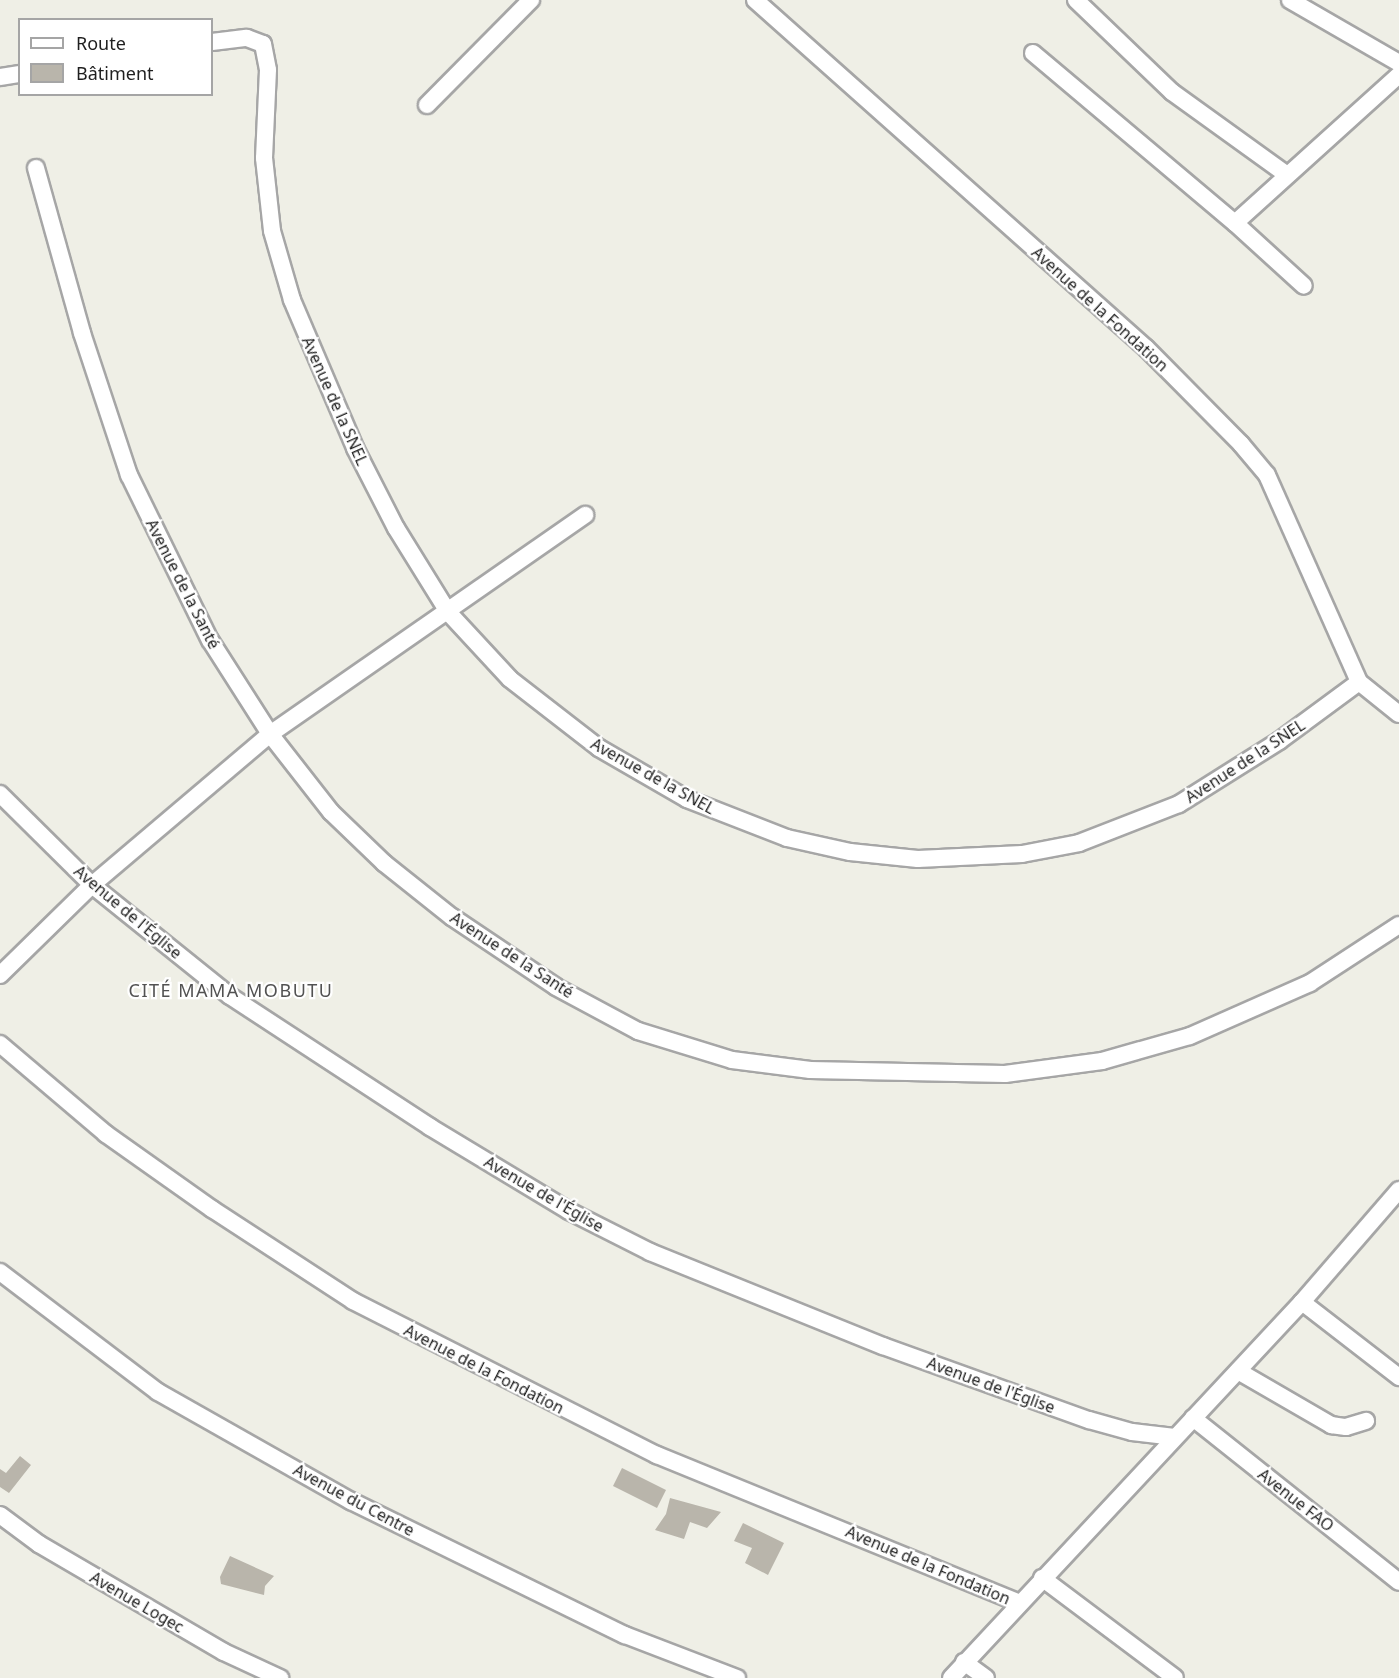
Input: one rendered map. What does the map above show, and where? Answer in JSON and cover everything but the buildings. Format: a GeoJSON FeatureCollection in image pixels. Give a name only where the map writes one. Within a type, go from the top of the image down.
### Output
{"type":"FeatureCollection","features":[{"type":"Feature","properties":{"kind":"street"},"geometry":{"type":"LineString","coordinates":[[427,105],[531,0]]}},
{"type":"Feature","properties":{"kind":"street","name":"Avenue de la Fondation"},"geometry":{"type":"LineString","coordinates":[[755,0],[1146,348],[1241,444],[1267,475],[1359,682]]}},
{"type":"Feature","properties":{"kind":"street"},"geometry":{"type":"LineString","coordinates":[[1076,0],[1172,92],[1287,175]]}},
{"type":"Feature","properties":{"kind":"street"},"geometry":{"type":"LineString","coordinates":[[1290,0],[1399,63]]}},
{"type":"Feature","properties":{"kind":"street","name":"Avenue de la SNEL"},"geometry":{"type":"LineString","coordinates":[[213,42],[247,38],[263,44],[268,70],[264,158],[272,231],[292,300],[355,448],[396,528],[448,612],[510,679],[599,748],[687,799],[787,838],[850,852],[918,859],[1022,855],[1079,843],[1148,818],[1214,784],[1359,682]]}},
{"type":"Feature","properties":{"kind":"street"},"geometry":{"type":"LineString","coordinates":[[1033,53],[1235,223],[1304,286]]}},
{"type":"Feature","properties":{"kind":"street"},"geometry":{"type":"LineString","coordinates":[[0,77],[18,74]]}},
{"type":"Feature","properties":{"kind":"street"},"geometry":{"type":"LineString","coordinates":[[1235,223],[1399,75]]}},
{"type":"Feature","properties":{"kind":"street","name":"Avenue de la Santé"},"geometry":{"type":"LineString","coordinates":[[36,168],[82,333],[129,475],[210,640],[270,734],[331,812],[384,863],[452,917],[556,987],[638,1031],[732,1060],[810,1070],[955,1076],[1005,1074],[1101,1061],[1190,1036],[1259,1008],[1310,983],[1399,925]]}},
{"type":"Feature","properties":{"kind":"street"},"geometry":{"type":"LineString","coordinates":[[0,975],[92,885],[270,734],[585,515]]}},
{"type":"Feature","properties":{"kind":"street"},"geometry":{"type":"LineString","coordinates":[[1359,682],[1399,714]]}},
{"type":"Feature","properties":{"kind":"street","name":"Avenue de l'Église"},"geometry":{"type":"LineString","coordinates":[[0,794],[92,885],[230,996],[430,1127],[569,1211],[650,1252],[894,1350],[1089,1420],[1132,1432],[1175,1437]]}},
{"type":"Feature","properties":{"kind":"street","name":"Avenue de la Fondation"},"geometry":{"type":"LineString","coordinates":[[0,1044],[106,1134],[212,1209],[353,1301],[657,1455],[1019,1603]]}},
{"type":"Feature","properties":{"kind":"street"},"geometry":{"type":"LineString","coordinates":[[951,1678],[1302,1302],[1399,1190]]}},
{"type":"Feature","properties":{"kind":"street","name":"Avenue du Centre"},"geometry":{"type":"LineString","coordinates":[[0,1272],[158,1392],[351,1501],[624,1635],[738,1678]]}},
{"type":"Feature","properties":{"kind":"street"},"geometry":{"type":"LineString","coordinates":[[1302,1302],[1399,1377]]}},
{"type":"Feature","properties":{"kind":"street"},"geometry":{"type":"LineString","coordinates":[[1238,1371],[1331,1425],[1346,1427],[1366,1421]]}},
{"type":"Feature","properties":{"kind":"street","name":"Avenue FAO"},"geometry":{"type":"LineString","coordinates":[[1193,1418],[1399,1582]]}},
{"type":"Feature","properties":{"kind":"street","name":"Avenue Logec"},"geometry":{"type":"LineString","coordinates":[[0,1515],[39,1544],[183,1628],[280,1678]]}},
{"type":"Feature","properties":{"kind":"street"},"geometry":{"type":"LineString","coordinates":[[1042,1578],[1175,1678]]}},
{"type":"Feature","properties":{"kind":"street"},"geometry":{"type":"LineString","coordinates":[[964,1662],[986,1678]]}},
{"type":"Feature","properties":{"kind":"district","name":"CITÉ MAMA MOBUTU"},"geometry":{"type":"Point","coordinates":[231,990]}}]}
